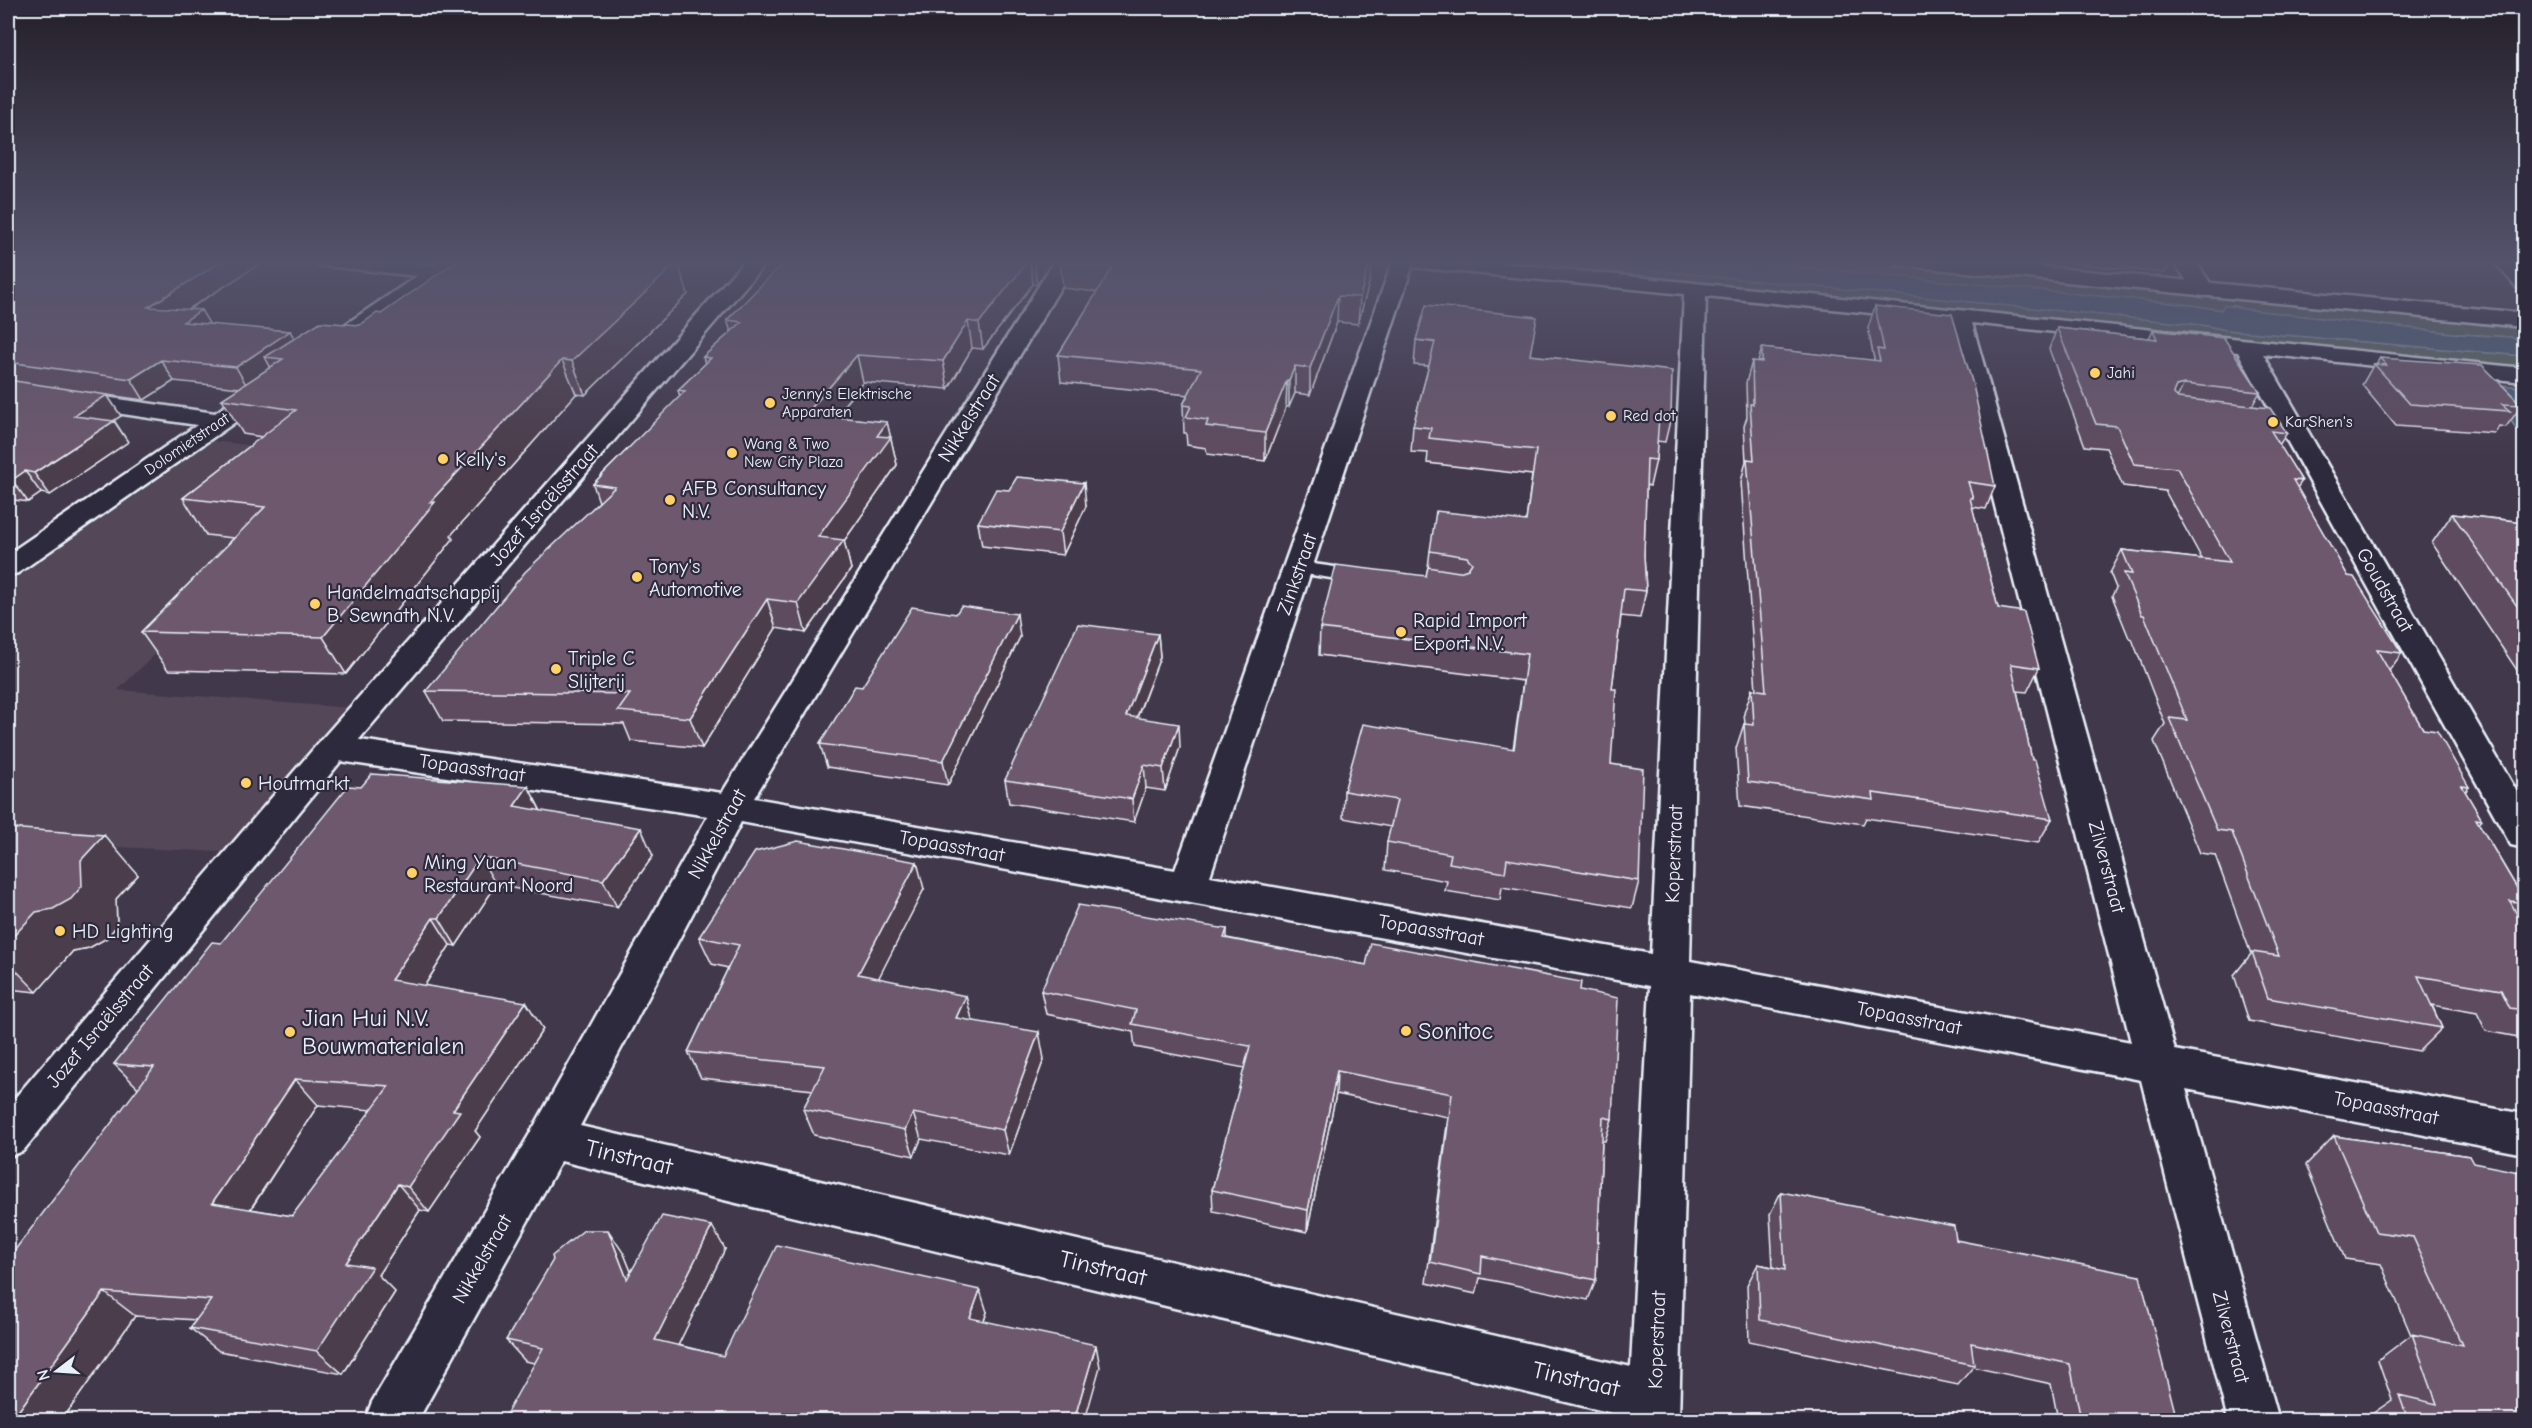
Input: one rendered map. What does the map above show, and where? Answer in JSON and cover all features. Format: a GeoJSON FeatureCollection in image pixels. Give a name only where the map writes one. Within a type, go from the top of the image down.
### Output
{"type":"FeatureCollection","features":[{"type":"Feature","properties":{"kind":"street","name":"Dolomietstraat"},"geometry":{"type":"LineString","coordinates":[[8,567],[358,327]]}},
{"type":"Feature","properties":{"kind":"street","name":"Jozef Israëlsstraat"},"geometry":{"type":"LineString","coordinates":[[8,1137],[333,747],[699,327]]}},
{"type":"Feature","properties":{"kind":"street","name":"Nikkelstraat"},"geometry":{"type":"LineString","coordinates":[[390,1420],[550,1138],[731,807],[1025,327]]}},
{"type":"Feature","properties":{"kind":"street","name":"Zinkstraat"},"geometry":{"type":"LineString","coordinates":[[1188,887],[1383,327]]}},
{"type":"Feature","properties":{"kind":"street","name":"Koperstraat"},"geometry":{"type":"LineString","coordinates":[[1655,1409],[1694,327]]}},
{"type":"Feature","properties":{"kind":"street","name":"Zilverstraat"},"geometry":{"type":"LineString","coordinates":[[1961,327],[2253,1420]]}},
{"type":"Feature","properties":{"kind":"street"},"geometry":{"type":"LineString","coordinates":[[2070,327],[2524,375]]}},
{"type":"Feature","properties":{"kind":"street","name":"Goudstraat"},"geometry":{"type":"LineString","coordinates":[[2246,345],[2280,425],[2524,835]]}},
{"type":"Feature","properties":{"kind":"street"},"geometry":{"type":"LineString","coordinates":[[8,390],[220,421]]}},
{"type":"Feature","properties":{"kind":"street","name":"Topaasstraat"},"geometry":{"type":"LineString","coordinates":[[333,747],[731,807],[1188,887],[1670,973],[2524,1134]]}},
{"type":"Feature","properties":{"kind":"street","name":"Tinstraat"},"geometry":{"type":"LineString","coordinates":[[550,1138],[1655,1409]]}},
{"type":"Feature","properties":{"kind":"lane"},"geometry":{"type":"LineString","coordinates":[[1299,568],[1377,579]]}},
{"type":"Feature","properties":{"kind":"shaded area"},"geometry":{"type":"Polygon","coordinates":[[[204,440],[360,458],[118,690],[353,708],[222,852],[8,842],[8,574],[204,440]]]}},
{"type":"Feature","properties":{"kind":"green space"},"geometry":{"type":"Polygon","coordinates":[[[2128,327],[2210,327],[2524,356],[2524,367],[2128,327]]]}},
{"type":"Feature","properties":{"kind":"green space"},"geometry":{"type":"Polygon","coordinates":[[[2396,327],[2501,327],[2524,329],[2524,341],[2510,337],[2396,327]]]}},
{"type":"Feature","properties":{"kind":"water"},"geometry":{"type":"Polygon","coordinates":[[[2210,327],[2396,327],[2510,337],[2524,341],[2524,356],[2210,327]]]}},
{"type":"Feature","properties":{"kind":"water"},"geometry":{"type":"Polygon","coordinates":[[[2498,385],[2524,387],[2524,440],[2494,396],[2498,385]]]}},
{"type":"Feature","properties":{"kind":"building"},"geometry":{"type":"Polygon","coordinates":[[[8,327],[238,327],[290,331],[236,367],[161,360],[131,379],[8,362],[8,348],[14,344],[8,344],[8,327]]]}},
{"type":"Feature","properties":{"kind":"building"},"geometry":{"type":"Polygon","coordinates":[[[313,327],[609,327],[572,361],[562,360],[430,502],[435,502],[323,637],[141,632],[265,507],[183,498],[296,410],[222,399],[283,359],[265,357],[313,327]]]}},
{"type":"Feature","properties":{"kind":"building"},"geometry":{"type":"Polygon","coordinates":[[[737,327],[964,327],[943,361],[857,355],[806,414],[887,422],[877,436],[891,437],[818,537],[844,540],[798,603],[767,599],[690,718],[618,711],[630,694],[426,691],[525,572],[615,487],[593,484],[685,391],[678,390],[711,358],[703,357],[737,327]]]}},
{"type":"Feature","properties":{"kind":"building"},"geometry":{"type":"Polygon","coordinates":[[[1076,327],[1326,327],[1310,368],[1295,366],[1265,433],[1206,426],[1208,420],[1186,417],[1191,406],[1183,405],[1201,369],[1058,355],[1076,327]]]}},
{"type":"Feature","properties":{"kind":"building"},"geometry":{"type":"Polygon","coordinates":[[[1420,327],[1535,327],[1530,355],[1672,371],[1671,417],[1659,416],[1656,460],[1647,459],[1644,555],[1646,591],[1624,589],[1612,689],[1616,689],[1611,764],[1643,769],[1639,881],[1507,859],[1505,873],[1449,863],[1451,854],[1387,842],[1397,800],[1344,791],[1363,724],[1514,749],[1527,654],[1320,628],[1336,565],[1426,576],[1428,567],[1459,572],[1468,569],[1472,563],[1467,557],[1430,551],[1436,511],[1526,521],[1536,450],[1429,438],[1431,428],[1413,426],[1435,342],[1416,340],[1420,327]]]}},
{"type":"Feature","properties":{"kind":"building"},"geometry":{"type":"Polygon","coordinates":[[[1879,327],[1956,327],[1973,385],[1995,486],[1968,482],[1973,498],[1970,498],[1998,608],[2024,612],[2039,668],[2011,664],[2032,760],[2035,760],[2052,819],[1873,793],[1874,800],[1748,782],[1744,724],[1754,725],[1752,689],[1766,691],[1747,459],[1754,460],[1750,404],[1753,404],[1752,361],[1762,362],[1762,348],[1880,361],[1877,349],[1884,350],[1879,327]]]}},
{"type":"Feature","properties":{"kind":"building"},"geometry":{"type":"Polygon","coordinates":[[[2057,328],[2157,339],[2153,330],[2224,338],[2260,392],[2184,384],[2176,386],[2173,393],[2178,398],[2270,408],[2287,433],[2271,431],[2302,481],[2293,480],[2348,576],[2354,577],[2402,653],[2377,650],[2423,729],[2437,731],[2469,787],[2462,786],[2482,820],[2476,819],[2524,900],[2524,903],[2510,901],[2524,928],[2524,1010],[2510,1008],[2501,990],[2418,976],[2442,1028],[2268,998],[2252,952],[2279,956],[2232,832],[2217,830],[2169,718],[2187,720],[2144,615],[2142,615],[2124,573],[2132,574],[2122,550],[2230,562],[2177,468],[2134,464],[2117,426],[2096,424],[2057,328]]]}},
{"type":"Feature","properties":{"kind":"building"},"geometry":{"type":"Polygon","coordinates":[[[2380,358],[2482,365],[2522,405],[2502,404],[2510,411],[2410,404],[2374,364],[2386,365],[2380,358]]]}},
{"type":"Feature","properties":{"kind":"building"},"geometry":{"type":"Polygon","coordinates":[[[8,380],[107,395],[74,416],[114,421],[34,473],[25,471],[12,480],[8,479],[8,380]]]}},
{"type":"Feature","properties":{"kind":"building"},"geometry":{"type":"Polygon","coordinates":[[[1017,477],[1084,483],[1060,532],[978,523],[996,489],[1009,490],[1017,477]]]}},
{"type":"Feature","properties":{"kind":"building"},"geometry":{"type":"Polygon","coordinates":[[[2452,514],[2524,522],[2524,616],[2452,514]]]}},
{"type":"Feature","properties":{"kind":"building"},"geometry":{"type":"Polygon","coordinates":[[[961,606],[1017,614],[943,761],[820,744],[855,686],[862,687],[912,607],[956,614],[961,606]]]}},
{"type":"Feature","properties":{"kind":"building"},"geometry":{"type":"Polygon","coordinates":[[[1078,624],[1158,634],[1126,716],[1179,724],[1163,768],[1144,765],[1132,799],[1005,780],[1078,624]]]}},
{"type":"Feature","properties":{"kind":"building"},"geometry":{"type":"Polygon","coordinates":[[[372,774],[528,786],[514,806],[641,828],[603,880],[480,857],[439,918],[433,918],[391,980],[526,1002],[453,1110],[460,1111],[408,1187],[398,1184],[346,1263],[372,1267],[317,1351],[190,1328],[211,1300],[104,1292],[12,1420],[8,1420],[8,1259],[154,1067],[114,1064],[212,942],[221,943],[348,786],[361,787],[372,774]],[[295,1079],[212,1203],[292,1216],[389,1086],[295,1079]]]}},
{"type":"Feature","properties":{"kind":"building"},"geometry":{"type":"Polygon","coordinates":[[[8,828],[104,835],[81,860],[82,886],[71,899],[53,909],[36,912],[8,942],[8,828]]]}},
{"type":"Feature","properties":{"kind":"building"},"geometry":{"type":"Polygon","coordinates":[[[798,841],[917,862],[858,974],[966,996],[956,1018],[1039,1032],[1003,1130],[913,1113],[905,1130],[803,1109],[825,1066],[688,1052],[739,945],[699,937],[755,852],[798,841]]]}},
{"type":"Feature","properties":{"kind":"building"},"geometry":{"type":"Polygon","coordinates":[[[1078,905],[1227,929],[1224,938],[1366,965],[1371,943],[1581,982],[1580,990],[1618,998],[1612,1119],[1603,1117],[1596,1280],[1482,1256],[1481,1274],[1430,1262],[1452,1094],[1337,1071],[1308,1210],[1212,1190],[1250,1046],[1132,1024],[1136,1010],[1041,991],[1078,905]]]}},
{"type":"Feature","properties":{"kind":"building"},"geometry":{"type":"Polygon","coordinates":[[[2334,1136],[2469,1156],[2473,1163],[2524,1173],[2524,1420],[2408,1420],[2399,1395],[2437,1404],[2412,1334],[2462,1345],[2413,1237],[2376,1232],[2334,1136]]]}},
{"type":"Feature","properties":{"kind":"building"},"geometry":{"type":"Polygon","coordinates":[[[1781,1192],[1954,1226],[1956,1240],[2140,1276],[2177,1420],[2081,1420],[2070,1364],[1971,1343],[1974,1365],[1760,1320],[1758,1264],[1785,1270],[1781,1192]]]}},
{"type":"Feature","properties":{"kind":"building"},"geometry":{"type":"Polygon","coordinates":[[[662,1216],[712,1226],[655,1340],[723,1356],[777,1245],[980,1290],[970,1318],[1096,1345],[1074,1420],[503,1420],[543,1348],[506,1340],[553,1260],[552,1256],[584,1230],[608,1230],[627,1279],[662,1216]]]}},
{"type":"Feature","properties":{"kind":"place","name":"Jahi"},"geometry":{"type":"Point","coordinates":[2095,373]}},
{"type":"Feature","properties":{"kind":"place","name":"Jenny's Elektrische Apparaten"},"geometry":{"type":"Point","coordinates":[770,403]}},
{"type":"Feature","properties":{"kind":"place","name":"Red dot"},"geometry":{"type":"Point","coordinates":[1611,416]}},
{"type":"Feature","properties":{"kind":"place","name":"KarShen's"},"geometry":{"type":"Point","coordinates":[2273,422]}},
{"type":"Feature","properties":{"kind":"place","name":"Wang & Two New City Plaza"},"geometry":{"type":"Point","coordinates":[732,453]}},
{"type":"Feature","properties":{"kind":"place","name":"Kelly's"},"geometry":{"type":"Point","coordinates":[443,459]}},
{"type":"Feature","properties":{"kind":"place","name":"AFB Consultancy N.V."},"geometry":{"type":"Point","coordinates":[670,500]}},
{"type":"Feature","properties":{"kind":"place","name":"Tony's Automotive"},"geometry":{"type":"Point","coordinates":[637,577]}},
{"type":"Feature","properties":{"kind":"place","name":"Handelmaatschappij B. Sewnath N.V."},"geometry":{"type":"Point","coordinates":[315,604]}},
{"type":"Feature","properties":{"kind":"place","name":"Rapid Import Export N.V."},"geometry":{"type":"Point","coordinates":[1401,632]}},
{"type":"Feature","properties":{"kind":"place","name":"Triple C Slijterij"},"geometry":{"type":"Point","coordinates":[556,669]}},
{"type":"Feature","properties":{"kind":"place","name":"Houtmarkt"},"geometry":{"type":"Point","coordinates":[246,783]}},
{"type":"Feature","properties":{"kind":"place","name":"Ming Yuan Restaurant Noord"},"geometry":{"type":"Point","coordinates":[412,873]}},
{"type":"Feature","properties":{"kind":"place","name":"HD Lighting"},"geometry":{"type":"Point","coordinates":[60,931]}},
{"type":"Feature","properties":{"kind":"place","name":"Sonitoc"},"geometry":{"type":"Point","coordinates":[1406,1031]}},
{"type":"Feature","properties":{"kind":"place","name":"Jian Hui N.V. Bouwmaterialen"},"geometry":{"type":"Point","coordinates":[290,1032]}}]}
